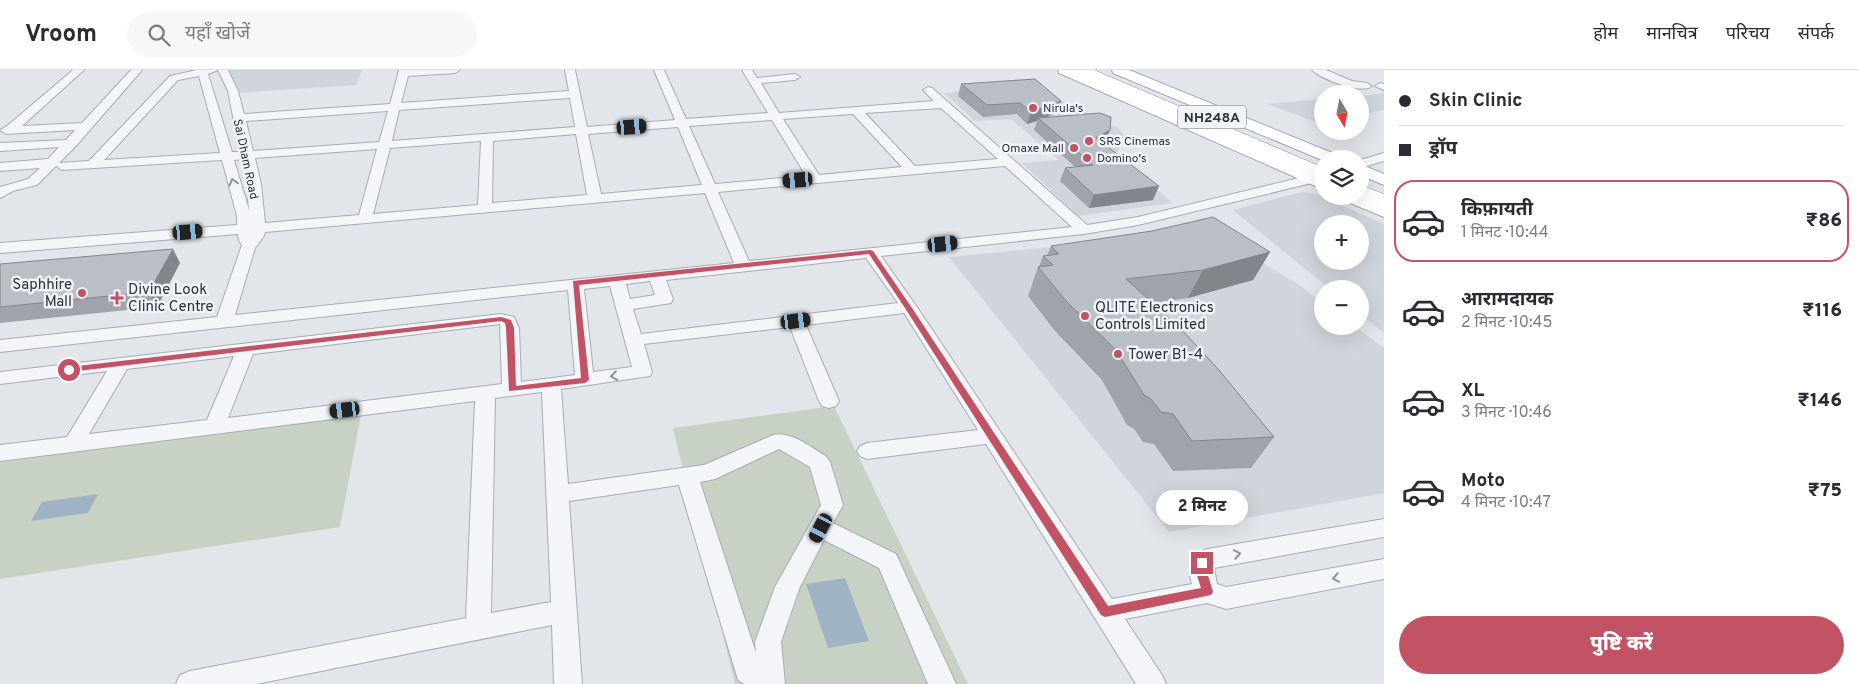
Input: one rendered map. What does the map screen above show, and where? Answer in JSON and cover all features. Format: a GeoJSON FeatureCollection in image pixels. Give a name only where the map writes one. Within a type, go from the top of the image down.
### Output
{"type":"FeatureCollection","features":[{"type":"Feature","properties":{"kind":"highway","name":"NH248A"},"geometry":{"type":"LineString","coordinates":[[1081,70],[1314,177]]}},
{"type":"Feature","properties":{"kind":"highway","name":"NH248A"},"geometry":{"type":"LineString","coordinates":[[1102,70],[1314,160]]}},
{"type":"Feature","properties":{"kind":"highway"},"geometry":{"type":"LineString","coordinates":[[1369,183],[1384,189]]}},
{"type":"Feature","properties":{"kind":"highway"},"geometry":{"type":"LineString","coordinates":[[1369,195],[1384,201]]}},
{"type":"Feature","properties":{"kind":"main road"},"geometry":{"type":"LineString","coordinates":[[1064,70],[1314,177]]}},
{"type":"Feature","properties":{"kind":"main road"},"geometry":{"type":"LineString","coordinates":[[1118,70],[1314,151]]}},
{"type":"Feature","properties":{"kind":"main road"},"geometry":{"type":"LineString","coordinates":[[1369,173],[1384,180]]}},
{"type":"Feature","properties":{"kind":"main road"},"geometry":{"type":"LineString","coordinates":[[1369,205],[1384,212]]}},
{"type":"Feature","properties":{"kind":"street"},"geometry":{"type":"LineString","coordinates":[[5,130],[79,70]]}},
{"type":"Feature","properties":{"kind":"street"},"geometry":{"type":"LineString","coordinates":[[0,194],[7,188],[34,182],[57,165],[72,142],[137,70]]}},
{"type":"Feature","properties":{"kind":"street","name":"Sai Dham Road"},"geometry":{"type":"LineString","coordinates":[[223,70],[233,91],[254,184],[248,247],[224,322]]}},
{"type":"Feature","properties":{"kind":"street"},"geometry":{"type":"LineString","coordinates":[[365,219],[403,72],[455,70]]}},
{"type":"Feature","properties":{"kind":"street"},"geometry":{"type":"LineString","coordinates":[[570,70],[595,198]]}},
{"type":"Feature","properties":{"kind":"street"},"geometry":{"type":"LineString","coordinates":[[659,70],[743,265]]}},
{"type":"Feature","properties":{"kind":"street"},"geometry":{"type":"LineString","coordinates":[[747,70],[815,179]]}},
{"type":"Feature","properties":{"kind":"street"},"geometry":{"type":"LineString","coordinates":[[1317,70],[1350,84],[1358,85]]}},
{"type":"Feature","properties":{"kind":"street"},"geometry":{"type":"LineString","coordinates":[[94,164],[174,78],[206,71]]}},
{"type":"Feature","properties":{"kind":"street","name":"Sai Dham Road"},"geometry":{"type":"LineString","coordinates":[[206,71],[226,156],[244,216],[251,228]]}},
{"type":"Feature","properties":{"kind":"street"},"geometry":{"type":"LineString","coordinates":[[754,81],[795,77]]}},
{"type":"Feature","properties":{"kind":"street"},"geometry":{"type":"LineString","coordinates":[[928,90],[1084,230]]}},
{"type":"Feature","properties":{"kind":"street"},"geometry":{"type":"LineString","coordinates":[[238,118],[575,94]]}},
{"type":"Feature","properties":{"kind":"street"},"geometry":{"type":"LineString","coordinates":[[0,167],[94,164],[247,155],[943,104]]}},
{"type":"Feature","properties":{"kind":"street"},"geometry":{"type":"LineString","coordinates":[[857,110],[912,170]]}},
{"type":"Feature","properties":{"kind":"street"},"geometry":{"type":"LineString","coordinates":[[5,130],[87,126]]}},
{"type":"Feature","properties":{"kind":"street"},"geometry":{"type":"LineString","coordinates":[[485,208],[487,137]]}},
{"type":"Feature","properties":{"kind":"street"},"geometry":{"type":"LineString","coordinates":[[0,147],[72,142]]}},
{"type":"Feature","properties":{"kind":"street"},"geometry":{"type":"LineString","coordinates":[[1369,162],[1384,158]]}},
{"type":"Feature","properties":{"kind":"street"},"geometry":{"type":"LineString","coordinates":[[0,248],[365,219],[1008,162]]}},
{"type":"Feature","properties":{"kind":"street"},"geometry":{"type":"LineString","coordinates":[[0,346],[1084,230],[1138,221],[1314,180]]}},
{"type":"Feature","properties":{"kind":"street"},"geometry":{"type":"LineString","coordinates":[[870,252],[909,308],[1152,684]]}},
{"type":"Feature","properties":{"kind":"street"},"geometry":{"type":"LineString","coordinates":[[624,305],[665,299],[656,275]]}},
{"type":"Feature","properties":{"kind":"street"},"geometry":{"type":"LineString","coordinates":[[0,453],[643,372],[616,279]]}},
{"type":"Feature","properties":{"kind":"street"},"geometry":{"type":"LineString","coordinates":[[575,283],[585,380]]}},
{"type":"Feature","properties":{"kind":"street"},"geometry":{"type":"LineString","coordinates":[[634,340],[909,308]]}},
{"type":"Feature","properties":{"kind":"street"},"geometry":{"type":"LineString","coordinates":[[0,378],[501,319],[508,321],[510,328],[512,389]]}},
{"type":"Feature","properties":{"kind":"street"},"geometry":{"type":"LineString","coordinates":[[796,321],[829,401]]}},
{"type":"Feature","properties":{"kind":"street"},"geometry":{"type":"LineString","coordinates":[[215,426],[246,348]]}},
{"type":"Feature","properties":{"kind":"street"},"geometry":{"type":"LineString","coordinates":[[72,444],[121,364]]}},
{"type":"Feature","properties":{"kind":"street"},"geometry":{"type":"LineString","coordinates":[[551,384],[568,684]]}},
{"type":"Feature","properties":{"kind":"street"},"geometry":{"type":"LineString","coordinates":[[478,628],[485,393]]}},
{"type":"Feature","properties":{"kind":"street"},"geometry":{"type":"LineString","coordinates":[[867,451],[992,436]]}},
{"type":"Feature","properties":{"kind":"street"},"geometry":{"type":"LineString","coordinates":[[557,494],[707,473],[780,440],[819,462],[832,505],[787,587],[768,642],[769,684]]}},
{"type":"Feature","properties":{"kind":"street"},"geometry":{"type":"LineString","coordinates":[[687,476],[748,671],[769,684]]}},
{"type":"Feature","properties":{"kind":"street"},"geometry":{"type":"LineString","coordinates":[[821,528],[888,561],[942,684]]}},
{"type":"Feature","properties":{"kind":"street"},"geometry":{"type":"LineString","coordinates":[[1207,592],[1201,569],[1202,563],[1207,560],[1384,528]]}},
{"type":"Feature","properties":{"kind":"street"},"geometry":{"type":"LineString","coordinates":[[1105,612],[1207,592],[1226,598],[1384,569]]}},
{"type":"Feature","properties":{"kind":"street"},"geometry":{"type":"LineString","coordinates":[[190,684],[563,611]]}},
{"type":"Feature","properties":{"kind":"shaded area"},"geometry":{"type":"Polygon","coordinates":[[[227,70],[362,70],[356,85],[237,93],[227,70]]]}},
{"type":"Feature","properties":{"kind":"shaded area","name":"Omaxe Mall"},"geometry":{"type":"Polygon","coordinates":[[[1029,85],[1118,128],[1123,133],[1125,142],[1114,155],[1173,203],[1078,216],[1022,163],[1059,160],[1011,119],[975,121],[944,93],[1029,85]]]}},
{"type":"Feature","properties":{"kind":"shaded area"},"geometry":{"type":"Polygon","coordinates":[[[1384,93],[1384,110],[1369,113],[1369,95],[1384,93]]]}},
{"type":"Feature","properties":{"kind":"shaded area"},"geometry":{"type":"Polygon","coordinates":[[[1314,100],[1314,121],[1267,104],[1314,100]]]}},
{"type":"Feature","properties":{"kind":"shaded area"},"geometry":{"type":"Polygon","coordinates":[[[1302,192],[1314,194],[1314,205],[1342,205],[1364,215],[1314,215],[1314,270],[1369,270],[1369,217],[1384,224],[1384,333],[1369,321],[1369,280],[1319,280],[1233,210],[1302,192]]]}},
{"type":"Feature","properties":{"kind":"shaded area"},"geometry":{"type":"Polygon","coordinates":[[[1200,224],[1302,287],[1314,297],[1314,335],[1366,335],[1384,348],[1384,493],[1169,532],[949,257],[1144,238],[1200,224]]]}},
{"type":"Feature","properties":{"kind":"green space"},"geometry":{"type":"Polygon","coordinates":[[[834,406],[968,684],[735,684],[673,428],[834,406]]]}},
{"type":"Feature","properties":{"kind":"green space"},"geometry":{"type":"Polygon","coordinates":[[[361,415],[340,527],[0,579],[0,462],[361,415]]]}},
{"type":"Feature","properties":{"kind":"water"},"geometry":{"type":"Polygon","coordinates":[[[98,494],[88,513],[31,521],[42,502],[98,494]]]}},
{"type":"Feature","properties":{"kind":"water"},"geometry":{"type":"Polygon","coordinates":[[[845,578],[869,641],[828,648],[806,584],[845,578]]]}},
{"type":"Feature","properties":{"kind":"building"},"geometry":{"type":"Polygon","coordinates":[[[1035,79],[1061,101],[1031,112],[1020,103],[987,105],[961,84],[1035,79]]]}},
{"type":"Feature","properties":{"kind":"building"},"geometry":{"type":"Polygon","coordinates":[[[1100,113],[1111,117],[1110,130],[1096,138],[1159,186],[1094,195],[1065,168],[1093,165],[1038,118],[1100,113]]]}},
{"type":"Feature","properties":{"kind":"building"},"geometry":{"type":"Polygon","coordinates":[[[1213,217],[1270,252],[1203,270],[1126,279],[1181,329],[1218,369],[1274,437],[1192,441],[1173,414],[1161,412],[1151,399],[1144,395],[1116,350],[1067,302],[1038,267],[1053,265],[1043,256],[1059,254],[1051,246],[1152,231],[1213,217]]]}},
{"type":"Feature","properties":{"kind":"building"},"geometry":{"type":"Polygon","coordinates":[[[173,249],[149,292],[0,307],[0,264],[173,249]]]}},
{"type":"Feature","properties":{"kind":"place","name":"Nirula's"},"geometry":{"type":"Point","coordinates":[1033,108]}},
{"type":"Feature","properties":{"kind":"place","name":"SRS Cinemas"},"geometry":{"type":"Point","coordinates":[1089,141]}},
{"type":"Feature","properties":{"kind":"place","name":"Omaxe Mall"},"geometry":{"type":"Point","coordinates":[1074,148]}},
{"type":"Feature","properties":{"kind":"place","name":"Domino's"},"geometry":{"type":"Point","coordinates":[1087,158]}},
{"type":"Feature","properties":{"kind":"place","name":"Saphhire Mall"},"geometry":{"type":"Point","coordinates":[82,293]}},
{"type":"Feature","properties":{"kind":"place","name":"Divine Look Clinic Centre"},"geometry":{"type":"Point","coordinates":[117,298]}},
{"type":"Feature","properties":{"kind":"place","name":"QLITE Electronics Controls Limited"},"geometry":{"type":"Point","coordinates":[1085,316]}},
{"type":"Feature","properties":{"kind":"place","name":"Tower B1-4"},"geometry":{"type":"Point","coordinates":[1118,354]}},
{"type":"Feature","properties":{"kind":"route"},"geometry":{"type":"LineString","coordinates":[[69,370],[501,319],[508,321],[510,328],[512,389],[585,380],[575,283],[870,252],[909,308],[1105,612],[1207,592],[1201,569],[1202,563]]}}]}
